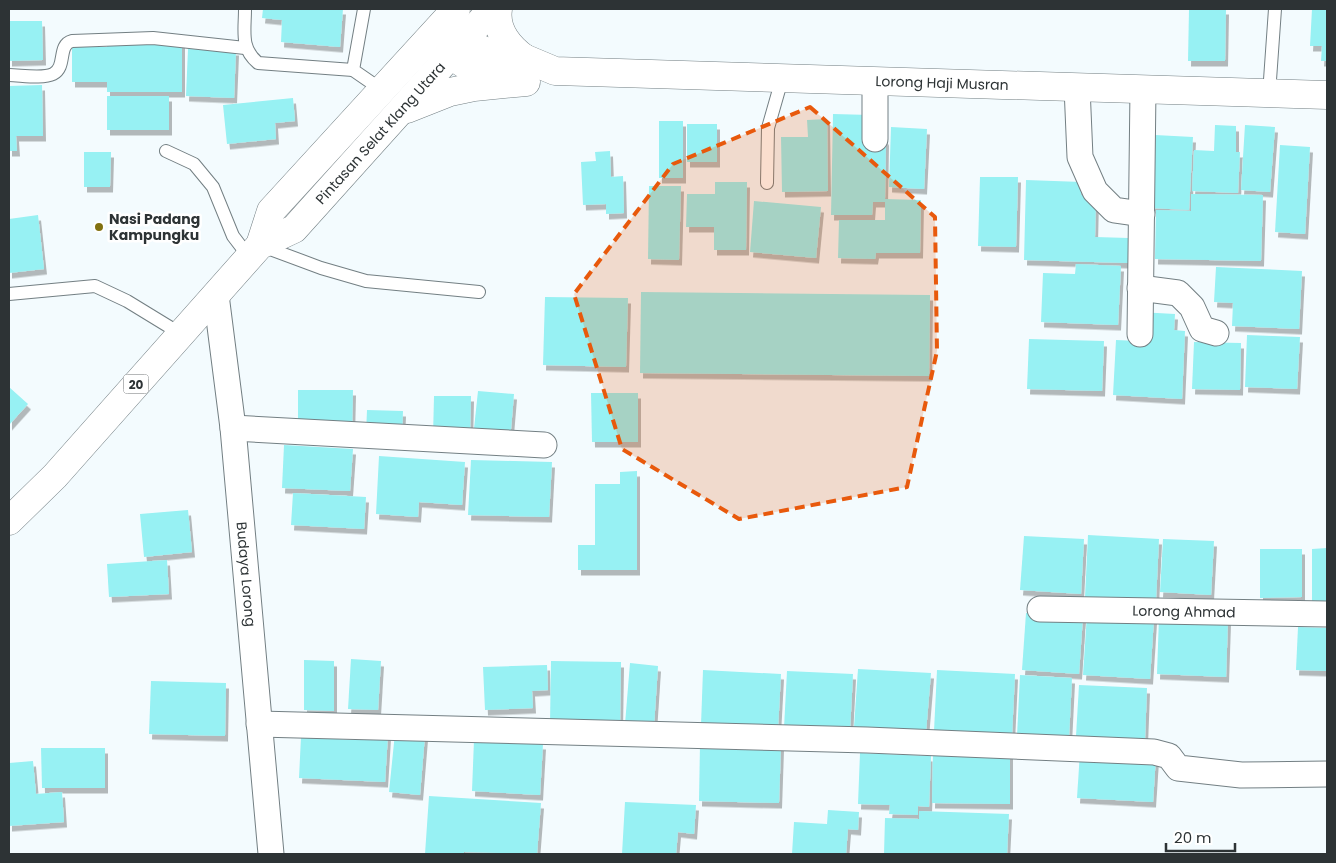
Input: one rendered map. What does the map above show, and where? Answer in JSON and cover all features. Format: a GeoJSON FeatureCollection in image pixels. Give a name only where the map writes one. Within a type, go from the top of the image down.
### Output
{"type":"FeatureCollection","features":[{"type":"Feature","properties":{"kind":"main road","name":"Pintasan Selat Klang Utara"},"geometry":{"type":"LineString","coordinates":[[254,251],[294,229],[492,9]]}},
{"type":"Feature","properties":{"kind":"main road"},"geometry":{"type":"LineString","coordinates":[[443,22],[458,47],[466,66],[486,75],[525,70],[501,32],[497,16],[498,9]]}},
{"type":"Feature","properties":{"kind":"main road","name":"Pintasan Selat Klang Utara"},"geometry":{"type":"LineString","coordinates":[[9,520],[55,476],[216,295],[254,251],[271,210],[443,22]]}},
{"type":"Feature","properties":{"kind":"main road","name":"Lorong Haji Musran"},"geometry":{"type":"LineString","coordinates":[[402,110],[450,92],[474,87],[525,70],[1327,95]]}},
{"type":"Feature","properties":{"kind":"street"},"geometry":{"type":"LineString","coordinates":[[875,82],[875,139]]}},
{"type":"Feature","properties":{"kind":"street"},"geometry":{"type":"LineString","coordinates":[[1077,87],[1080,157],[1095,191],[1114,210],[1142,214]]}},
{"type":"Feature","properties":{"kind":"street"},"geometry":{"type":"LineString","coordinates":[[1140,334],[1143,89]]}},
{"type":"Feature","properties":{"kind":"street"},"geometry":{"type":"LineString","coordinates":[[1140,288],[1178,293],[1192,307],[1202,329],[1216,333]]}},
{"type":"Feature","properties":{"kind":"street","name":"Budaya Lorong"},"geometry":{"type":"LineString","coordinates":[[216,295],[233,428],[271,854]]}},
{"type":"Feature","properties":{"kind":"street"},"geometry":{"type":"LineString","coordinates":[[233,428],[544,445]]}},
{"type":"Feature","properties":{"kind":"street","name":"Lorong Ahmad"},"geometry":{"type":"LineString","coordinates":[[1040,609],[1327,614]]}},
{"type":"Feature","properties":{"kind":"street"},"geometry":{"type":"LineString","coordinates":[[259,724],[867,740],[1144,751],[1169,756],[1178,768],[1240,775],[1327,774]]}},
{"type":"Feature","properties":{"kind":"lane"},"geometry":{"type":"LineString","coordinates":[[245,9],[245,48],[258,63],[353,70],[382,90]]}},
{"type":"Feature","properties":{"kind":"lane"},"geometry":{"type":"LineString","coordinates":[[353,70],[364,9]]}},
{"type":"Feature","properties":{"kind":"lane"},"geometry":{"type":"LineString","coordinates":[[1270,94],[1275,9]]}},
{"type":"Feature","properties":{"kind":"lane"},"geometry":{"type":"LineString","coordinates":[[9,75],[45,76],[53,74],[59,69],[64,46],[72,41],[153,38],[245,48]]}},
{"type":"Feature","properties":{"kind":"lane"},"geometry":{"type":"LineString","coordinates":[[767,183],[768,128],[782,78]]}},
{"type":"Feature","properties":{"kind":"lane"},"geometry":{"type":"LineString","coordinates":[[166,151],[194,164],[213,187],[233,236],[254,251],[366,281],[479,292]]}},
{"type":"Feature","properties":{"kind":"lane"},"geometry":{"type":"LineString","coordinates":[[9,294],[95,286],[127,301],[181,334]]}},
{"type":"Feature","properties":{"kind":"highlighted area"},"geometry":{"type":"Polygon","coordinates":[[[810,107],[935,217],[937,351],[907,487],[739,519],[622,449],[574,294],[673,164],[810,107]]]}},
{"type":"Feature","properties":{"kind":"building"},"geometry":{"type":"Polygon","coordinates":[[[263,9],[343,9],[340,47],[281,42],[282,20],[262,18],[263,9]]]}},
{"type":"Feature","properties":{"kind":"building"},"geometry":{"type":"Polygon","coordinates":[[[1189,9],[1226,9],[1225,61],[1188,61],[1189,9]]]}},
{"type":"Feature","properties":{"kind":"building"},"geometry":{"type":"Polygon","coordinates":[[[1312,9],[1327,9],[1327,61],[1321,61],[1322,46],[1310,46],[1312,9]]]}},
{"type":"Feature","properties":{"kind":"building"},"geometry":{"type":"Polygon","coordinates":[[[9,21],[42,21],[43,60],[9,61],[9,21]]]}},
{"type":"Feature","properties":{"kind":"building"},"geometry":{"type":"Polygon","coordinates":[[[107,40],[182,40],[182,92],[107,92],[107,82],[72,82],[72,47],[107,47],[107,40]]]}},
{"type":"Feature","properties":{"kind":"building"},"geometry":{"type":"Polygon","coordinates":[[[188,49],[236,50],[234,98],[186,96],[188,49]]]}},
{"type":"Feature","properties":{"kind":"building"},"geometry":{"type":"Polygon","coordinates":[[[42,85],[43,136],[16,136],[17,151],[9,151],[9,86],[42,85]]]}},
{"type":"Feature","properties":{"kind":"building"},"geometry":{"type":"Polygon","coordinates":[[[107,96],[169,96],[169,130],[107,130],[107,96]]]}},
{"type":"Feature","properties":{"kind":"building"},"geometry":{"type":"Polygon","coordinates":[[[293,98],[295,121],[275,123],[276,139],[227,144],[223,105],[293,98]]]}},
{"type":"Feature","properties":{"kind":"building"},"geometry":{"type":"Polygon","coordinates":[[[833,114],[871,115],[886,140],[885,199],[921,200],[920,253],[876,253],[875,259],[838,258],[839,220],[885,220],[885,202],[873,202],[872,215],[831,215],[833,114]]]}},
{"type":"Feature","properties":{"kind":"building"},"geometry":{"type":"Polygon","coordinates":[[[827,119],[828,191],[782,192],[781,137],[808,137],[807,120],[827,119]]]}},
{"type":"Feature","properties":{"kind":"building"},"geometry":{"type":"Polygon","coordinates":[[[659,121],[683,121],[683,178],[659,178],[659,121]]]}},
{"type":"Feature","properties":{"kind":"building"},"geometry":{"type":"Polygon","coordinates":[[[687,124],[717,124],[717,162],[687,162],[687,124]]]}},
{"type":"Feature","properties":{"kind":"building"},"geometry":{"type":"Polygon","coordinates":[[[1215,125],[1236,126],[1236,152],[1240,152],[1238,193],[1192,191],[1194,150],[1214,151],[1215,125]]]}},
{"type":"Feature","properties":{"kind":"building"},"geometry":{"type":"Polygon","coordinates":[[[1245,125],[1275,127],[1270,192],[1241,190],[1245,125]]]}},
{"type":"Feature","properties":{"kind":"building"},"geometry":{"type":"Polygon","coordinates":[[[891,127],[927,129],[924,189],[889,187],[891,127]]]}},
{"type":"Feature","properties":{"kind":"building"},"geometry":{"type":"Polygon","coordinates":[[[1155,135],[1193,137],[1189,210],[1150,208],[1155,135]]]}},
{"type":"Feature","properties":{"kind":"building"},"geometry":{"type":"Polygon","coordinates":[[[1280,145],[1310,147],[1305,234],[1275,232],[1280,145]]]}},
{"type":"Feature","properties":{"kind":"building"},"geometry":{"type":"Polygon","coordinates":[[[610,151],[611,177],[623,176],[624,213],[606,214],[606,204],[583,205],[581,162],[596,161],[595,152],[610,151]]]}},
{"type":"Feature","properties":{"kind":"building"},"geometry":{"type":"Polygon","coordinates":[[[84,152],[111,152],[110,187],[84,187],[84,152]]]}},
{"type":"Feature","properties":{"kind":"building"},"geometry":{"type":"Polygon","coordinates":[[[980,177],[1018,177],[1016,247],[978,246],[980,177]]]}},
{"type":"Feature","properties":{"kind":"building"},"geometry":{"type":"Polygon","coordinates":[[[1026,180],[1082,182],[1081,195],[1096,196],[1095,237],[1129,238],[1128,263],[1024,260],[1026,180]]]}},
{"type":"Feature","properties":{"kind":"building"},"geometry":{"type":"Polygon","coordinates":[[[715,182],[747,182],[746,250],[714,250],[714,227],[686,227],[687,194],[715,194],[715,182]]]}},
{"type":"Feature","properties":{"kind":"building"},"geometry":{"type":"Polygon","coordinates":[[[649,186],[681,186],[679,260],[648,259],[649,186]]]}},
{"type":"Feature","properties":{"kind":"building"},"geometry":{"type":"Polygon","coordinates":[[[1191,194],[1263,195],[1261,261],[1155,259],[1156,210],[1191,211],[1191,194]]]}},
{"type":"Feature","properties":{"kind":"building"},"geometry":{"type":"Polygon","coordinates":[[[754,201],[821,207],[816,258],[750,252],[754,201]]]}},
{"type":"Feature","properties":{"kind":"building"},"geometry":{"type":"Polygon","coordinates":[[[38,215],[44,269],[9,273],[9,219],[38,215]]]}},
{"type":"Feature","properties":{"kind":"building"},"geometry":{"type":"Polygon","coordinates":[[[1076,264],[1121,266],[1118,325],[1041,322],[1043,273],[1075,274],[1076,264]]]}},
{"type":"Feature","properties":{"kind":"building"},"geometry":{"type":"Polygon","coordinates":[[[1216,267],[1302,271],[1299,329],[1232,326],[1233,303],[1214,302],[1216,267]]]}},
{"type":"Feature","properties":{"kind":"building"},"geometry":{"type":"Polygon","coordinates":[[[641,292],[930,295],[929,376],[640,373],[641,292]]]}},
{"type":"Feature","properties":{"kind":"building"},"geometry":{"type":"Polygon","coordinates":[[[545,297],[628,298],[626,367],[543,365],[545,297]]]}},
{"type":"Feature","properties":{"kind":"building"},"geometry":{"type":"Polygon","coordinates":[[[1139,312],[1175,314],[1174,330],[1185,331],[1182,399],[1113,395],[1116,340],[1138,341],[1139,312]]]}},
{"type":"Feature","properties":{"kind":"building"},"geometry":{"type":"Polygon","coordinates":[[[1247,335],[1300,337],[1297,389],[1245,387],[1247,335]]]}},
{"type":"Feature","properties":{"kind":"building"},"geometry":{"type":"Polygon","coordinates":[[[1029,339],[1104,341],[1102,391],[1027,389],[1029,339]]]}},
{"type":"Feature","properties":{"kind":"building"},"geometry":{"type":"Polygon","coordinates":[[[1194,342],[1241,343],[1240,390],[1192,389],[1194,342]]]}},
{"type":"Feature","properties":{"kind":"building"},"geometry":{"type":"Polygon","coordinates":[[[9,387],[28,404],[9,425],[9,387]]]}},
{"type":"Feature","properties":{"kind":"building"},"geometry":{"type":"Polygon","coordinates":[[[298,390],[353,390],[352,431],[298,430],[298,390]]]}},
{"type":"Feature","properties":{"kind":"building"},"geometry":{"type":"Polygon","coordinates":[[[478,391],[514,394],[510,441],[473,438],[478,391]]]}},
{"type":"Feature","properties":{"kind":"building"},"geometry":{"type":"Polygon","coordinates":[[[591,393],[638,393],[638,442],[592,442],[591,393]]]}},
{"type":"Feature","properties":{"kind":"building"},"geometry":{"type":"Polygon","coordinates":[[[434,396],[471,396],[470,437],[433,437],[434,396]]]}},
{"type":"Feature","properties":{"kind":"building"},"geometry":{"type":"Polygon","coordinates":[[[367,410],[403,411],[402,434],[366,434],[367,410]]]}},
{"type":"Feature","properties":{"kind":"building"},"geometry":{"type":"Polygon","coordinates":[[[284,445],[353,449],[350,491],[282,488],[284,445]]]}},
{"type":"Feature","properties":{"kind":"building"},"geometry":{"type":"Polygon","coordinates":[[[379,456],[465,462],[462,505],[419,502],[418,517],[376,514],[379,456]]]}},
{"type":"Feature","properties":{"kind":"building"},"geometry":{"type":"Polygon","coordinates":[[[471,460],[552,462],[549,517],[468,515],[471,460]]]}},
{"type":"Feature","properties":{"kind":"building"},"geometry":{"type":"Polygon","coordinates":[[[637,471],[637,570],[578,570],[578,545],[595,545],[595,484],[620,484],[620,472],[637,471]]]}},
{"type":"Feature","properties":{"kind":"building"},"geometry":{"type":"Polygon","coordinates":[[[293,493],[366,497],[364,529],[291,525],[293,493]]]}},
{"type":"Feature","properties":{"kind":"building"},"geometry":{"type":"Polygon","coordinates":[[[188,510],[192,552],[144,557],[140,514],[188,510]]]}},
{"type":"Feature","properties":{"kind":"building"},"geometry":{"type":"Polygon","coordinates":[[[1088,535],[1159,539],[1156,600],[1085,597],[1088,535]]]}},
{"type":"Feature","properties":{"kind":"building"},"geometry":{"type":"Polygon","coordinates":[[[1024,536],[1084,539],[1081,594],[1020,590],[1024,536]]]}},
{"type":"Feature","properties":{"kind":"building"},"geometry":{"type":"Polygon","coordinates":[[[1163,539],[1214,541],[1211,595],[1160,592],[1163,539]]]}},
{"type":"Feature","properties":{"kind":"building"},"geometry":{"type":"Polygon","coordinates":[[[1327,548],[1327,603],[1312,603],[1312,549],[1327,548]]]}},
{"type":"Feature","properties":{"kind":"building"},"geometry":{"type":"Polygon","coordinates":[[[1260,549],[1302,549],[1302,597],[1260,598],[1260,549]]]}},
{"type":"Feature","properties":{"kind":"building"},"geometry":{"type":"Polygon","coordinates":[[[167,560],[169,594],[109,597],[107,564],[167,560]]]}},
{"type":"Feature","properties":{"kind":"building"},"geometry":{"type":"Polygon","coordinates":[[[1026,613],[1083,616],[1079,674],[1022,670],[1026,613]]]}},
{"type":"Feature","properties":{"kind":"building"},"geometry":{"type":"Polygon","coordinates":[[[1087,614],[1154,618],[1150,679],[1083,675],[1087,614]]]}},
{"type":"Feature","properties":{"kind":"building"},"geometry":{"type":"Polygon","coordinates":[[[1159,617],[1228,619],[1226,677],[1157,674],[1159,617]]]}},
{"type":"Feature","properties":{"kind":"building"},"geometry":{"type":"Polygon","coordinates":[[[1298,627],[1327,628],[1327,671],[1296,670],[1298,627]]]}},
{"type":"Feature","properties":{"kind":"building"},"geometry":{"type":"Polygon","coordinates":[[[351,659],[381,661],[378,710],[348,709],[351,659]]]}},
{"type":"Feature","properties":{"kind":"building"},"geometry":{"type":"Polygon","coordinates":[[[304,660],[334,661],[334,711],[304,710],[304,660]]]}},
{"type":"Feature","properties":{"kind":"building"},"geometry":{"type":"Polygon","coordinates":[[[551,661],[621,662],[620,725],[550,724],[551,661]]]}},
{"type":"Feature","properties":{"kind":"building"},"geometry":{"type":"Polygon","coordinates":[[[630,663],[658,666],[654,726],[625,724],[630,663]]]}},
{"type":"Feature","properties":{"kind":"building"},"geometry":{"type":"Polygon","coordinates":[[[547,665],[548,690],[532,691],[533,708],[485,710],[483,667],[547,665]]]}},
{"type":"Feature","properties":{"kind":"building"},"geometry":{"type":"Polygon","coordinates":[[[858,669],[931,673],[926,732],[854,727],[858,669]]]}},
{"type":"Feature","properties":{"kind":"building"},"geometry":{"type":"Polygon","coordinates":[[[703,670],[781,674],[778,729],[701,725],[703,670]]]}},
{"type":"Feature","properties":{"kind":"building"},"geometry":{"type":"Polygon","coordinates":[[[937,670],[1015,674],[1012,736],[934,731],[937,670]]]}},
{"type":"Feature","properties":{"kind":"building"},"geometry":{"type":"Polygon","coordinates":[[[787,671],[853,674],[850,731],[784,728],[787,671]]]}},
{"type":"Feature","properties":{"kind":"building"},"geometry":{"type":"Polygon","coordinates":[[[1020,675],[1072,678],[1069,738],[1017,736],[1020,675]]]}},
{"type":"Feature","properties":{"kind":"building"},"geometry":{"type":"Polygon","coordinates":[[[151,681],[226,683],[225,736],[149,734],[151,681]]]}},
{"type":"Feature","properties":{"kind":"building"},"geometry":{"type":"Polygon","coordinates":[[[1079,685],[1147,688],[1145,739],[1076,736],[1079,685]]]}},
{"type":"Feature","properties":{"kind":"building"},"geometry":{"type":"Polygon","coordinates":[[[354,733],[388,734],[385,782],[299,778],[301,737],[354,740],[354,733]]]}},
{"type":"Feature","properties":{"kind":"building"},"geometry":{"type":"Polygon","coordinates":[[[395,733],[425,735],[420,795],[389,792],[395,733]]]}},
{"type":"Feature","properties":{"kind":"building"},"geometry":{"type":"Polygon","coordinates":[[[474,740],[543,744],[540,795],[472,791],[474,740]]]}},
{"type":"Feature","properties":{"kind":"building"},"geometry":{"type":"Polygon","coordinates":[[[700,744],[781,745],[779,803],[699,801],[700,744]]]}},
{"type":"Feature","properties":{"kind":"building"},"geometry":{"type":"Polygon","coordinates":[[[41,748],[105,748],[105,788],[42,788],[41,748]]]}},
{"type":"Feature","properties":{"kind":"building"},"geometry":{"type":"Polygon","coordinates":[[[933,750],[1010,751],[1010,804],[932,803],[933,750]]]}},
{"type":"Feature","properties":{"kind":"building"},"geometry":{"type":"Polygon","coordinates":[[[1080,752],[1156,756],[1153,802],[1077,798],[1080,752]]]}},
{"type":"Feature","properties":{"kind":"building"},"geometry":{"type":"Polygon","coordinates":[[[860,753],[931,756],[929,807],[918,806],[918,815],[889,814],[890,805],[858,804],[860,753]]]}},
{"type":"Feature","properties":{"kind":"building"},"geometry":{"type":"Polygon","coordinates":[[[33,761],[36,794],[62,792],[64,822],[9,826],[9,763],[33,761]]]}},
{"type":"Feature","properties":{"kind":"building"},"geometry":{"type":"Polygon","coordinates":[[[429,796],[541,803],[537,854],[464,852],[464,854],[425,854],[429,796]]]}},
{"type":"Feature","properties":{"kind":"building"},"geometry":{"type":"Polygon","coordinates":[[[625,802],[696,805],[694,834],[678,832],[676,854],[622,854],[625,802]]]}},
{"type":"Feature","properties":{"kind":"building"},"geometry":{"type":"Polygon","coordinates":[[[828,810],[859,812],[858,830],[848,829],[846,854],[792,854],[794,822],[827,824],[828,810]]]}},
{"type":"Feature","properties":{"kind":"building"},"geometry":{"type":"Polygon","coordinates":[[[919,811],[1009,814],[1007,854],[884,854],[885,818],[919,819],[919,811]]]}},
{"type":"Feature","properties":{"kind":"place","name":"Nasi Padang Kampungku"},"geometry":{"type":"Point","coordinates":[99,227]}}]}
